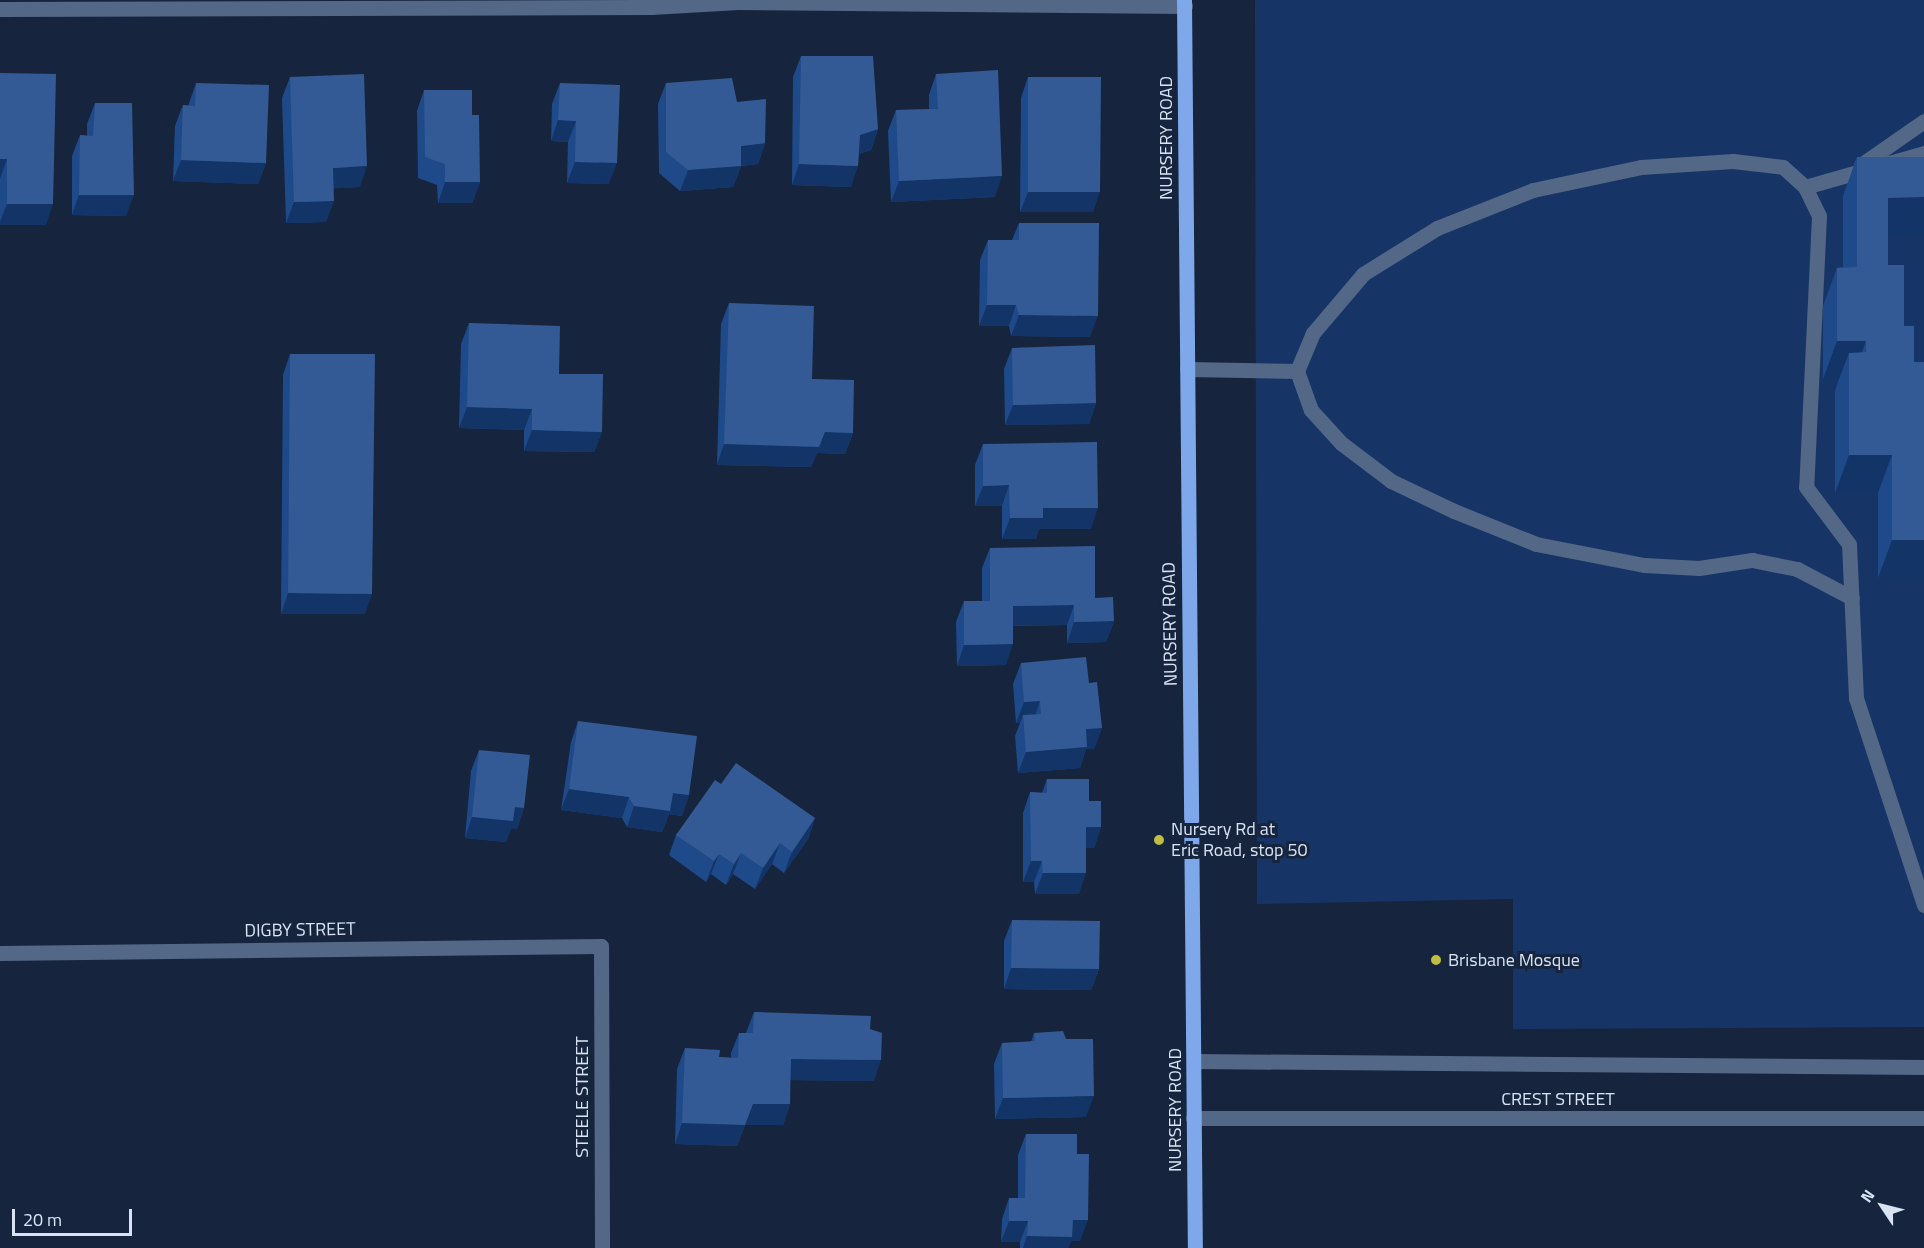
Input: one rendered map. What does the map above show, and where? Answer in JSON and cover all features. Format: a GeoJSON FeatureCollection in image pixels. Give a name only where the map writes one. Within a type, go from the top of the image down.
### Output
{"type":"FeatureCollection","features":[{"type":"Feature","properties":{"kind":"main road","name":"NURSERY ROAD"},"geometry":{"type":"LineString","coordinates":[[1185,3],[1195,1248]]}},
{"type":"Feature","properties":{"kind":"street"},"geometry":{"type":"LineString","coordinates":[[0,9],[175,3],[651,7],[738,2],[1185,3]]}},
{"type":"Feature","properties":{"kind":"street"},"geometry":{"type":"LineString","coordinates":[[1856,169],[1924,121]]}},
{"type":"Feature","properties":{"kind":"street"},"geometry":{"type":"LineString","coordinates":[[1805,187],[1856,169],[1924,153]]}},
{"type":"Feature","properties":{"kind":"street"},"geometry":{"type":"LineString","coordinates":[[1852,598],[1786,567],[1752,560],[1699,568],[1644,566],[1536,544],[1464,515],[1391,481],[1341,443],[1311,410],[1297,371],[1313,333],[1363,274],[1437,228],[1533,190],[1641,167],[1733,162],[1783,167],[1805,187],[1819,216],[1806,487],[1849,544],[1852,598],[1856,698],[1924,905]]}},
{"type":"Feature","properties":{"kind":"street"},"geometry":{"type":"LineString","coordinates":[[1187,369],[1297,371]]}},
{"type":"Feature","properties":{"kind":"street","name":"DIGBY STREET"},"geometry":{"type":"LineString","coordinates":[[0,953],[601,946]]}},
{"type":"Feature","properties":{"kind":"street","name":"STEELE STREET"},"geometry":{"type":"LineString","coordinates":[[601,946],[602,1248]]}},
{"type":"Feature","properties":{"kind":"street","name":"CREST STREET"},"geometry":{"type":"LineString","coordinates":[[1194,1061],[1924,1067]]}},
{"type":"Feature","properties":{"kind":"street","name":"CREST STREET"},"geometry":{"type":"LineString","coordinates":[[1193,1118],[1924,1118]]}},
{"type":"Feature","properties":{"kind":"shaded area"},"geometry":{"type":"Polygon","coordinates":[[[1255,0],[1924,0],[1924,1027],[1513,1029],[1513,899],[1257,904],[1255,0]]]}},
{"type":"Feature","properties":{"kind":"building"},"geometry":{"type":"Polygon","coordinates":[[[801,56],[873,56],[878,129],[860,135],[858,166],[799,164],[801,56]]]}},
{"type":"Feature","properties":{"kind":"building"},"geometry":{"type":"Polygon","coordinates":[[[998,70],[1002,176],[899,181],[896,110],[938,109],[936,74],[998,70]]]}},
{"type":"Feature","properties":{"kind":"building"},"geometry":{"type":"Polygon","coordinates":[[[0,73],[56,74],[53,204],[7,204],[7,159],[0,159],[0,73]]]}},
{"type":"Feature","properties":{"kind":"building"},"geometry":{"type":"Polygon","coordinates":[[[364,74],[367,166],[333,168],[334,201],[294,202],[290,77],[364,74]]]}},
{"type":"Feature","properties":{"kind":"building"},"geometry":{"type":"Polygon","coordinates":[[[1028,77],[1101,77],[1100,192],[1028,192],[1028,77]]]}},
{"type":"Feature","properties":{"kind":"building"},"geometry":{"type":"Polygon","coordinates":[[[732,78],[737,102],[766,99],[765,143],[741,146],[741,166],[688,170],[666,152],[666,83],[732,78]]]}},
{"type":"Feature","properties":{"kind":"building"},"geometry":{"type":"Polygon","coordinates":[[[196,83],[269,85],[266,163],[181,160],[183,105],[195,106],[196,83]]]}},
{"type":"Feature","properties":{"kind":"building"},"geometry":{"type":"Polygon","coordinates":[[[560,83],[620,85],[617,163],[575,162],[576,121],[558,120],[560,83]]]}},
{"type":"Feature","properties":{"kind":"building"},"geometry":{"type":"Polygon","coordinates":[[[424,90],[472,90],[472,115],[479,115],[480,182],[445,182],[445,164],[425,157],[424,90]]]}},
{"type":"Feature","properties":{"kind":"building"},"geometry":{"type":"Polygon","coordinates":[[[95,103],[132,103],[134,195],[79,195],[80,135],[93,136],[95,103]]]}},
{"type":"Feature","properties":{"kind":"building"},"geometry":{"type":"Polygon","coordinates":[[[1857,157],[1924,157],[1924,197],[1888,198],[1888,265],[1904,265],[1904,326],[1914,326],[1914,362],[1924,362],[1924,540],[1892,540],[1892,455],[1849,455],[1849,353],[1866,352],[1866,341],[1837,341],[1837,268],[1857,267],[1857,157]]]}},
{"type":"Feature","properties":{"kind":"building"},"geometry":{"type":"Polygon","coordinates":[[[1019,223],[1099,223],[1098,316],[1019,315],[1016,305],[987,305],[988,240],[1019,240],[1019,223]]]}},
{"type":"Feature","properties":{"kind":"building"},"geometry":{"type":"Polygon","coordinates":[[[729,303],[814,306],[812,379],[854,380],[853,433],[825,432],[819,447],[724,444],[729,303]]]}},
{"type":"Feature","properties":{"kind":"building"},"geometry":{"type":"Polygon","coordinates":[[[469,323],[560,326],[559,374],[603,374],[602,432],[532,430],[532,409],[467,407],[469,323]]]}},
{"type":"Feature","properties":{"kind":"building"},"geometry":{"type":"Polygon","coordinates":[[[1095,345],[1096,403],[1013,405],[1012,348],[1095,345]]]}},
{"type":"Feature","properties":{"kind":"building"},"geometry":{"type":"Polygon","coordinates":[[[290,354],[375,354],[372,594],[288,593],[290,354]]]}},
{"type":"Feature","properties":{"kind":"building"},"geometry":{"type":"Polygon","coordinates":[[[1097,442],[1098,508],[1043,508],[1043,518],[1010,518],[1009,485],[983,486],[983,444],[1097,442]]]}},
{"type":"Feature","properties":{"kind":"building"},"geometry":{"type":"Polygon","coordinates":[[[1095,546],[1095,598],[1113,597],[1114,621],[1074,622],[1074,605],[1013,606],[1013,644],[964,645],[964,601],[990,601],[990,548],[1095,546]]]}},
{"type":"Feature","properties":{"kind":"building"},"geometry":{"type":"Polygon","coordinates":[[[1086,657],[1089,683],[1097,682],[1102,728],[1086,729],[1087,747],[1026,752],[1023,715],[1041,714],[1040,701],[1024,702],[1021,663],[1086,657]]]}},
{"type":"Feature","properties":{"kind":"building"},"geometry":{"type":"Polygon","coordinates":[[[578,721],[697,736],[689,795],[673,793],[670,811],[634,806],[629,797],[569,789],[578,721]]]}},
{"type":"Feature","properties":{"kind":"building"},"geometry":{"type":"Polygon","coordinates":[[[479,750],[530,755],[524,808],[515,807],[513,821],[472,817],[479,750]]]}},
{"type":"Feature","properties":{"kind":"building"},"geometry":{"type":"Polygon","coordinates":[[[736,763],[815,818],[792,852],[780,843],[763,868],[741,853],[734,864],[719,854],[714,861],[676,835],[715,780],[721,784],[736,763]]]}},
{"type":"Feature","properties":{"kind":"building"},"geometry":{"type":"Polygon","coordinates":[[[1047,779],[1089,779],[1089,801],[1101,801],[1101,827],[1086,827],[1086,873],[1043,873],[1042,861],[1031,861],[1030,792],[1047,793],[1047,779]]]}},
{"type":"Feature","properties":{"kind":"building"},"geometry":{"type":"Polygon","coordinates":[[[1012,920],[1100,921],[1099,969],[1011,968],[1012,920]]]}},
{"type":"Feature","properties":{"kind":"building"},"geometry":{"type":"Polygon","coordinates":[[[754,1012],[871,1016],[870,1029],[882,1033],[881,1060],[791,1059],[790,1104],[753,1104],[745,1125],[682,1123],[685,1048],[720,1050],[719,1057],[738,1058],[739,1033],[753,1033],[754,1012]]]}},
{"type":"Feature","properties":{"kind":"building"},"geometry":{"type":"Polygon","coordinates":[[[1063,1031],[1066,1039],[1093,1039],[1094,1096],[1003,1098],[1002,1043],[1035,1041],[1034,1033],[1063,1031]]]}},
{"type":"Feature","properties":{"kind":"building"},"geometry":{"type":"Polygon","coordinates":[[[1026,1134],[1077,1134],[1077,1154],[1089,1154],[1088,1220],[1073,1220],[1072,1237],[1027,1236],[1028,1221],[1009,1221],[1009,1198],[1025,1198],[1026,1134]]]}},
{"type":"Feature","properties":{"kind":"place","name":"Nursery Rd at Eric Road, stop 50"},"geometry":{"type":"Point","coordinates":[1159,840]}},
{"type":"Feature","properties":{"kind":"place","name":"Brisbane Mosque"},"geometry":{"type":"Point","coordinates":[1436,960]}}]}
